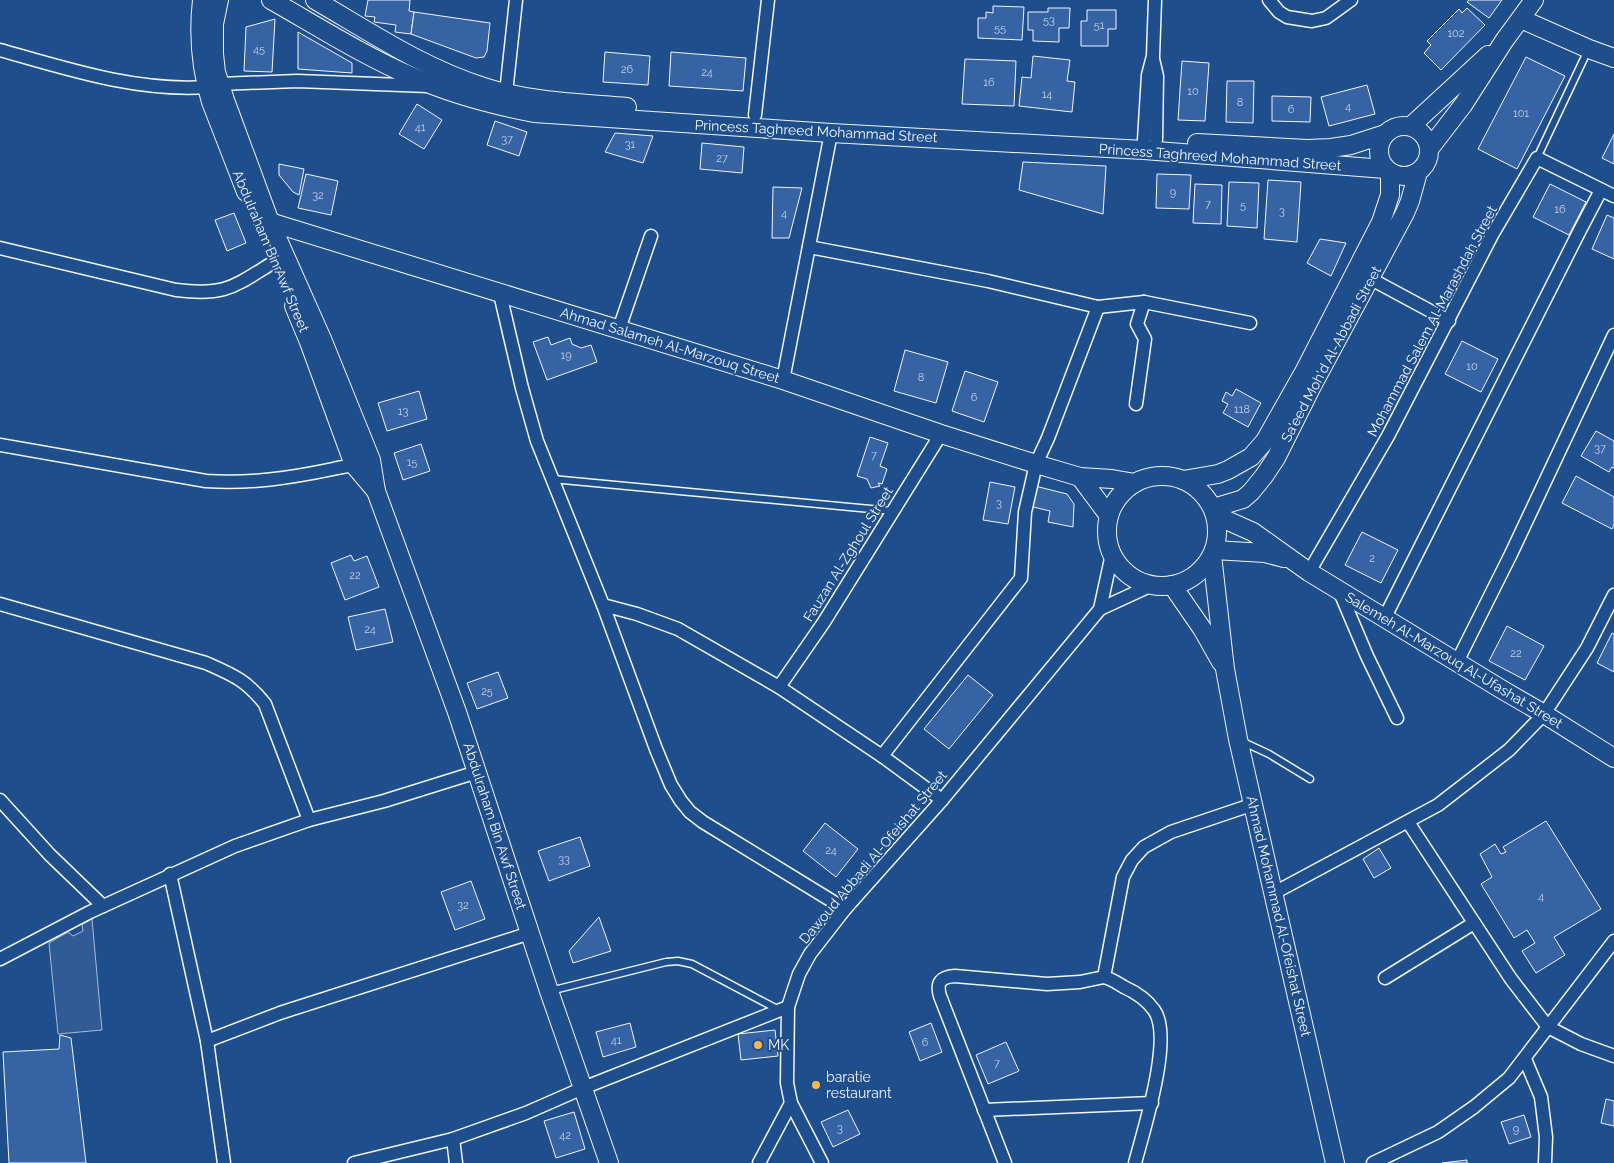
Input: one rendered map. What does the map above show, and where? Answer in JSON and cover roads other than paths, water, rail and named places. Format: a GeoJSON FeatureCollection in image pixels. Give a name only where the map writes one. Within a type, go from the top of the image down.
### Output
{"type":"FeatureCollection","features":[{"type":"Feature","properties":{"kind":"street","name":"Abdulraham Bin Awf Street"},"geometry":{"type":"LineString","coordinates":[[202,0],[201,52],[264,223],[274,262],[309,342],[354,465],[376,491]]}},
{"type":"Feature","properties":{"kind":"street","name":"Abdulraham Bin Awf Street"},"geometry":{"type":"LineString","coordinates":[[214,85],[216,72],[213,41],[215,12],[219,0]]}},
{"type":"Feature","properties":{"kind":"street","name":"Princess Taghreed Mohammad Street"},"geometry":{"type":"LineString","coordinates":[[271,0],[391,67],[436,87],[534,113],[831,133],[1144,150],[1388,171]]}},
{"type":"Feature","properties":{"kind":"street","name":"Princess Taghreed Mohammad Street"},"geometry":{"type":"LineString","coordinates":[[315,0],[422,62],[476,84],[506,93],[539,99],[688,112],[1307,149],[1351,145],[1385,134]]}},
{"type":"Feature","properties":{"kind":"street"},"geometry":{"type":"LineString","coordinates":[[506,93],[516,0]]}},
{"type":"Feature","properties":{"kind":"street"},"geometry":{"type":"LineString","coordinates":[[755,115],[768,0]]}},
{"type":"Feature","properties":{"kind":"street"},"geometry":{"type":"LineString","coordinates":[[1150,140],[1157,76],[1153,56],[1155,0]]}},
{"type":"Feature","properties":{"kind":"street"},"geometry":{"type":"LineString","coordinates":[[1269,0],[1278,12],[1287,18],[1312,21],[1326,18],[1351,0]]}},
{"type":"Feature","properties":{"kind":"street"},"geometry":{"type":"LineString","coordinates":[[1430,148],[1424,135],[1411,126],[1397,126],[1385,134],[1378,148],[1379,155],[1388,171],[1404,176],[1418,172],[1427,162],[1430,148],[1463,105],[1504,41],[1534,0]]}},
{"type":"Feature","properties":{"kind":"street"},"geometry":{"type":"LineString","coordinates":[[1521,19],[1588,49],[1614,58]]}},
{"type":"Feature","properties":{"kind":"street"},"geometry":{"type":"LineString","coordinates":[[1411,126],[1504,41]]}},
{"type":"Feature","properties":{"kind":"street"},"geometry":{"type":"LineString","coordinates":[[0,50],[128,83],[181,89],[214,85],[297,81],[436,87]]}},
{"type":"Feature","properties":{"kind":"street"},"geometry":{"type":"LineString","coordinates":[[783,380],[831,133]]}},
{"type":"Feature","properties":{"kind":"street"},"geometry":{"type":"LineString","coordinates":[[1537,158],[1614,196]]}},
{"type":"Feature","properties":{"kind":"street","name":"Mohammad Salem Al-Marashdah Street"},"geometry":{"type":"LineString","coordinates":[[1310,572],[1388,436],[1492,235],[1537,158]]}},
{"type":"Feature","properties":{"kind":"street","name":"Sa'eed Moh'd Al-Abbadi Street"},"geometry":{"type":"LineString","coordinates":[[1183,480],[1218,474],[1228,470],[1251,457],[1265,441],[1308,364],[1377,230],[1389,200],[1388,171]]}},
{"type":"Feature","properties":{"kind":"street","name":"Sa'eed Moh'd Al-Abbadi Street"},"geometry":{"type":"LineString","coordinates":[[1214,511],[1243,499],[1264,476],[1276,458],[1312,386],[1408,207],[1418,172]]}},
{"type":"Feature","properties":{"kind":"street"},"geometry":{"type":"LineString","coordinates":[[1385,617],[1601,190]]}},
{"type":"Feature","properties":{"kind":"street","name":"Abdulraham Bin Awf Street"},"geometry":{"type":"LineString","coordinates":[[264,223],[322,339],[371,460],[376,491],[457,712],[549,991],[609,1163]]}},
{"type":"Feature","properties":{"kind":"street","name":"Ahmad Salameh Al-Marzouq Street"},"geometry":{"type":"LineString","coordinates":[[264,223],[783,380],[1036,464],[1080,477],[1136,483]]}},
{"type":"Feature","properties":{"kind":"street"},"geometry":{"type":"LineString","coordinates":[[619,329],[650,236]]}},
{"type":"Feature","properties":{"kind":"street"},"geometry":{"type":"LineString","coordinates":[[809,247],[988,280],[1098,307],[1144,302],[1250,324]]}},
{"type":"Feature","properties":{"kind":"street"},"geometry":{"type":"LineString","coordinates":[[0,248],[176,290],[198,293],[216,292],[232,288],[274,262]]}},
{"type":"Feature","properties":{"kind":"street"},"geometry":{"type":"LineString","coordinates":[[1370,279],[1449,321]]}},
{"type":"Feature","properties":{"kind":"street"},"geometry":{"type":"LineString","coordinates":[[500,294],[524,397],[537,441],[603,605],[671,785],[690,812],[703,822],[845,909]]}},
{"type":"Feature","properties":{"kind":"street"},"geometry":{"type":"LineString","coordinates":[[1136,404],[1145,339],[1137,324],[1144,302]]}},
{"type":"Feature","properties":{"kind":"street"},"geometry":{"type":"LineString","coordinates":[[882,756],[1021,578],[1025,512],[1036,464],[1048,438],[1098,307]]}},
{"type":"Feature","properties":{"kind":"street"},"geometry":{"type":"LineString","coordinates":[[1457,662],[1511,554],[1614,335]]}},
{"type":"Feature","properties":{"kind":"street","name":"Fauzan Al-Zghoul Street"},"geometry":{"type":"LineString","coordinates":[[779,688],[824,622],[941,434]]}},
{"type":"Feature","properties":{"kind":"street"},"geometry":{"type":"LineString","coordinates":[[0,445],[206,481],[233,483],[290,478],[371,460]]}},
{"type":"Feature","properties":{"kind":"street"},"geometry":{"type":"LineString","coordinates":[[1171,476],[1183,480],[1200,491],[1214,511],[1218,526],[1213,552],[1206,564],[1191,578],[1172,585],[1152,585],[1131,576],[1112,554],[1108,539],[1112,508],[1122,493],[1147,478],[1171,476]]}},
{"type":"Feature","properties":{"kind":"street"},"geometry":{"type":"LineString","coordinates":[[1080,477],[1110,516]]}},
{"type":"Feature","properties":{"kind":"street","name":"Salemeh Al-Marzouq Al-Ufashat Street"},"geometry":{"type":"LineString","coordinates":[[1214,511],[1253,532],[1310,572],[1614,758]]}},
{"type":"Feature","properties":{"kind":"street","name":"Salemeh Al-Marzouq Al-Ufashat Street"},"geometry":{"type":"LineString","coordinates":[[1213,552],[1265,553],[1294,561]]}},
{"type":"Feature","properties":{"kind":"street","name":"Ahmad Mohammad Al-Ofeishat Street"},"geometry":{"type":"LineString","coordinates":[[1213,552],[1225,669],[1238,739],[1335,1163]]}},
{"type":"Feature","properties":{"kind":"street","name":"Dawoud Abbadi Al-Ofeishat Street"},"geometry":{"type":"LineString","coordinates":[[1100,608],[1112,554]]}},
{"type":"Feature","properties":{"kind":"street","name":"Dawoud Abbadi Al-Ofeishat Street"},"geometry":{"type":"LineString","coordinates":[[822,1163],[791,1103],[787,1083],[784,1009],[810,954],[845,909],[942,800],[1100,608],[1152,585]]}},
{"type":"Feature","properties":{"kind":"street","name":"Ahmad Mohammad Al-Ofeishat Street"},"geometry":{"type":"LineString","coordinates":[[1172,585],[1203,630],[1225,669]]}},
{"type":"Feature","properties":{"kind":"street"},"geometry":{"type":"LineString","coordinates":[[1339,590],[1367,656],[1397,718]]}},
{"type":"Feature","properties":{"kind":"street"},"geometry":{"type":"LineString","coordinates":[[1274,893],[1438,805],[1508,750],[1544,714],[1587,648],[1614,595]]}},
{"type":"Feature","properties":{"kind":"street"},"geometry":{"type":"LineString","coordinates":[[0,604],[206,663],[237,676],[254,690],[265,704],[309,820]]}},
{"type":"Feature","properties":{"kind":"street"},"geometry":{"type":"LineString","coordinates":[[603,605],[637,614],[678,629],[779,688],[882,756],[942,800]]}},
{"type":"Feature","properties":{"kind":"street"},"geometry":{"type":"LineString","coordinates":[[0,959],[103,906],[235,846],[309,820],[384,802],[476,772]]}},
{"type":"Feature","properties":{"kind":"street"},"geometry":{"type":"LineString","coordinates":[[0,800],[50,855],[103,906]]}},
{"type":"Feature","properties":{"kind":"street"},"geometry":{"type":"LineString","coordinates":[[1104,977],[1123,877],[1132,860],[1144,847],[1171,832],[1254,804]]}},
{"type":"Feature","properties":{"kind":"street"},"geometry":{"type":"LineString","coordinates":[[1408,822],[1511,980],[1548,1027],[1582,1044],[1614,1056]]}},
{"type":"Feature","properties":{"kind":"street"},"geometry":{"type":"LineString","coordinates":[[170,874],[207,1041],[224,1163]]}},
{"type":"Feature","properties":{"kind":"street"},"geometry":{"type":"LineString","coordinates":[[1385,978],[1474,923]]}},
{"type":"Feature","properties":{"kind":"street"},"geometry":{"type":"LineString","coordinates":[[207,1041],[280,1013],[530,933]]}},
{"type":"Feature","properties":{"kind":"street"},"geometry":{"type":"LineString","coordinates":[[1373,1163],[1438,1132],[1474,1107],[1509,1078],[1614,941]]}},
{"type":"Feature","properties":{"kind":"street"},"geometry":{"type":"LineString","coordinates":[[1005,1163],[937,988],[940,981],[947,976],[1047,984],[1068,984],[1104,977],[1112,979],[1137,994],[1155,1011],[1159,1021],[1159,1062],[1152,1103],[1135,1163]]}},
{"type":"Feature","properties":{"kind":"street"},"geometry":{"type":"LineString","coordinates":[[354,1163],[454,1139],[526,1113],[583,1088],[784,1009]]}},
{"type":"Feature","properties":{"kind":"street"},"geometry":{"type":"LineString","coordinates":[[1524,1059],[1541,1097],[1546,1137],[1545,1163]]}},
{"type":"Feature","properties":{"kind":"street"},"geometry":{"type":"LineString","coordinates":[[759,1163],[791,1103]]}},
{"type":"Feature","properties":{"kind":"street"},"geometry":{"type":"LineString","coordinates":[[984,1110],[1152,1103]]}},
{"type":"Feature","properties":{"kind":"street"},"geometry":{"type":"LineString","coordinates":[[454,1139],[456,1163]]}},
{"type":"Feature","properties":{"kind":"lane"},"geometry":{"type":"LineString","coordinates":[[1537,158],[1588,49]]}},
{"type":"Feature","properties":{"kind":"lane"},"geometry":{"type":"LineString","coordinates":[[552,479],[892,511]]}},
{"type":"Feature","properties":{"kind":"lane"},"geometry":{"type":"LineString","coordinates":[[1238,739],[1269,754],[1310,779]]}},
{"type":"Feature","properties":{"kind":"lane"},"geometry":{"type":"LineString","coordinates":[[549,991],[666,962],[678,961],[692,964],[784,1009]]}},
{"type":"Feature","properties":{"kind":"place","name":"MK"},"geometry":{"type":"Point","coordinates":[758,1045]}},
{"type":"Feature","properties":{"kind":"place","name":"baratie restaurant"},"geometry":{"type":"Point","coordinates":[816,1085]}}]}
